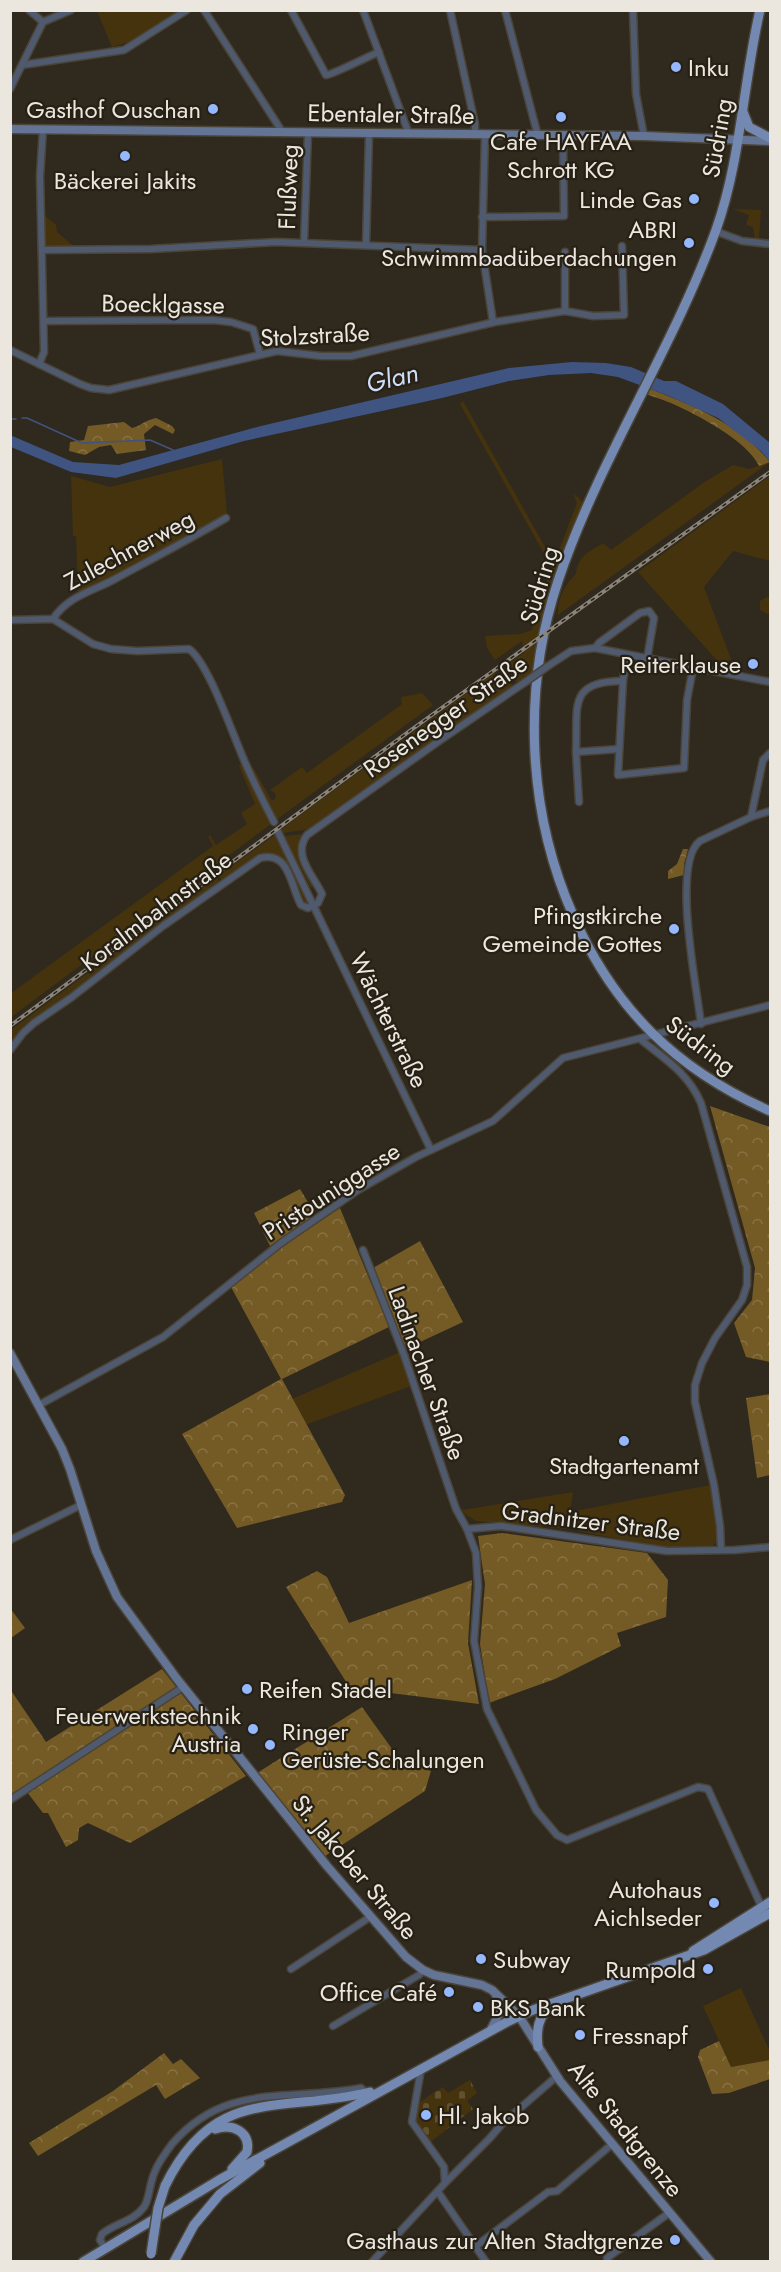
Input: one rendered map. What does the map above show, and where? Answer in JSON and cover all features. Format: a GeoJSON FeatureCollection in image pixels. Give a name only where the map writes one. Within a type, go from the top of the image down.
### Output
{"type":"FeatureCollection","features":[{"type":"Feature","properties":{"kind":"main road","name":"Südring"},"geometry":{"type":"LineString","coordinates":[[760,10],[728,193],[715,231],[691,292],[656,368],[589,503],[558,582],[547,620],[539,666],[534,740],[545,831],[555,865],[580,932],[604,974],[620,998],[653,1036],[680,1059],[740,1098],[771,1111]]}},
{"type":"Feature","properties":{"kind":"main road"},"geometry":{"type":"LineString","coordinates":[[742,106],[749,127],[771,139]]}},
{"type":"Feature","properties":{"kind":"main road","name":"Ebentaler Straße"},"geometry":{"type":"LineString","coordinates":[[10,129],[771,139]]}},
{"type":"Feature","properties":{"kind":"main road","name":"St. Jakober Straße"},"geometry":{"type":"LineString","coordinates":[[10,1353],[39,1405],[70,1469],[96,1551],[117,1597],[183,1687],[239,1759],[398,1948],[423,1970],[445,1978],[482,1985],[492,1990],[519,2016]]}},
{"type":"Feature","properties":{"kind":"main road"},"geometry":{"type":"LineString","coordinates":[[83,2262],[219,2180],[490,2031],[519,2016],[704,1950],[766,1912],[771,1902]]}},
{"type":"Feature","properties":{"kind":"main road"},"geometry":{"type":"LineString","coordinates":[[490,2031],[500,2012],[498,2000],[492,1990]]}},
{"type":"Feature","properties":{"kind":"main road"},"geometry":{"type":"LineString","coordinates":[[538,2047],[536,2031],[539,2019],[554,2003]]}},
{"type":"Feature","properties":{"kind":"main road","name":"Alte Stadtgrenze"},"geometry":{"type":"LineString","coordinates":[[519,2016],[556,2076],[611,2145],[711,2262]]}},
{"type":"Feature","properties":{"kind":"main road"},"geometry":{"type":"LineString","coordinates":[[151,2258],[158,2208],[165,2186],[184,2154],[204,2132],[233,2114],[247,2109],[333,2100],[382,2090]]}},
{"type":"Feature","properties":{"kind":"main road"},"geometry":{"type":"LineString","coordinates":[[204,2132],[224,2126],[232,2127],[244,2134],[247,2139],[247,2152],[243,2159],[219,2180]]}},
{"type":"Feature","properties":{"kind":"main road"},"geometry":{"type":"LineString","coordinates":[[174,2262],[194,2225],[220,2194],[280,2148]]}},
{"type":"Feature","properties":{"kind":"street"},"geometry":{"type":"LineString","coordinates":[[28,10],[43,22]]}},
{"type":"Feature","properties":{"kind":"street"},"geometry":{"type":"LineString","coordinates":[[10,89],[43,22],[71,10]]}},
{"type":"Feature","properties":{"kind":"street"},"geometry":{"type":"LineString","coordinates":[[22,65],[124,50],[187,10]]}},
{"type":"Feature","properties":{"kind":"street"},"geometry":{"type":"LineString","coordinates":[[204,10],[283,133]]}},
{"type":"Feature","properties":{"kind":"street"},"geometry":{"type":"LineString","coordinates":[[291,10],[326,75],[331,75],[379,52]]}},
{"type":"Feature","properties":{"kind":"street"},"geometry":{"type":"LineString","coordinates":[[363,10],[409,134]]}},
{"type":"Feature","properties":{"kind":"street"},"geometry":{"type":"LineString","coordinates":[[450,10],[475,124],[480,135],[482,250],[493,322]]}},
{"type":"Feature","properties":{"kind":"street"},"geometry":{"type":"LineString","coordinates":[[505,10],[538,135]]}},
{"type":"Feature","properties":{"kind":"street"},"geometry":{"type":"LineString","coordinates":[[633,10],[636,94],[644,136]]}},
{"type":"Feature","properties":{"kind":"street"},"geometry":{"type":"LineString","coordinates":[[39,364],[44,352],[40,176],[43,129]]}},
{"type":"Feature","properties":{"kind":"street","name":"Flußweg"},"geometry":{"type":"LineString","coordinates":[[304,243],[308,133]]}},
{"type":"Feature","properties":{"kind":"street"},"geometry":{"type":"LineString","coordinates":[[366,245],[369,134]]}},
{"type":"Feature","properties":{"kind":"street"},"geometry":{"type":"LineString","coordinates":[[482,217],[564,216],[562,136]]}},
{"type":"Feature","properties":{"kind":"street"},"geometry":{"type":"LineString","coordinates":[[715,231],[742,241],[771,244]]}},
{"type":"Feature","properties":{"kind":"street"},"geometry":{"type":"LineString","coordinates":[[42,250],[151,249],[276,242],[482,250]]}},
{"type":"Feature","properties":{"kind":"street","name":"Stolzstraße"},"geometry":{"type":"LineString","coordinates":[[10,350],[80,384],[109,390],[260,354],[285,351],[351,357],[493,322],[565,311],[593,316],[624,315],[622,246]]}},
{"type":"Feature","properties":{"kind":"street"},"geometry":{"type":"LineString","coordinates":[[565,252],[565,311]]}},
{"type":"Feature","properties":{"kind":"street","name":"Boecklgasse"},"geometry":{"type":"LineString","coordinates":[[44,321],[213,320],[231,322],[253,329],[260,354]]}},
{"type":"Feature","properties":{"kind":"street","name":"Zulechnerweg"},"geometry":{"type":"LineString","coordinates":[[53,619],[77,596],[108,583],[226,518]]}},
{"type":"Feature","properties":{"kind":"street"},"geometry":{"type":"LineString","coordinates":[[595,648],[640,613],[649,611],[654,618],[647,659]]}},
{"type":"Feature","properties":{"kind":"street"},"geometry":{"type":"LineString","coordinates":[[10,620],[53,619],[100,647],[137,651],[189,649],[194,652],[206,670],[244,760],[274,822]]}},
{"type":"Feature","properties":{"kind":"street","name":"Rosenegger Straße"},"geometry":{"type":"LineString","coordinates":[[315,906],[322,896],[302,855],[302,844],[308,835],[400,768],[571,651],[595,648],[771,682]]}},
{"type":"Feature","properties":{"kind":"street"},"geometry":{"type":"LineString","coordinates":[[627,655],[623,681],[618,775],[684,768],[687,700],[693,668]]}},
{"type":"Feature","properties":{"kind":"street"},"geometry":{"type":"LineString","coordinates":[[579,802],[576,752],[579,699],[583,691],[599,682],[623,681]]}},
{"type":"Feature","properties":{"kind":"street"},"geometry":{"type":"LineString","coordinates":[[576,752],[619,750]]}},
{"type":"Feature","properties":{"kind":"street"},"geometry":{"type":"LineString","coordinates":[[751,817],[763,760],[771,753]]}},
{"type":"Feature","properties":{"kind":"street"},"geometry":{"type":"LineString","coordinates":[[701,1024],[686,906],[689,859],[694,846],[700,841],[751,817],[771,811]]}},
{"type":"Feature","properties":{"kind":"street"},"geometry":{"type":"LineString","coordinates":[[278,832],[315,906]]}},
{"type":"Feature","properties":{"kind":"street","name":"Koralmbahnstraße"},"geometry":{"type":"LineString","coordinates":[[10,1050],[22,1033],[34,1023],[72,997],[163,926],[260,858],[271,856],[279,860],[291,879],[300,905],[308,908],[315,906]]}},
{"type":"Feature","properties":{"kind":"street","name":"Wächterstraße"},"geometry":{"type":"LineString","coordinates":[[315,906],[431,1150]]}},
{"type":"Feature","properties":{"kind":"street","name":"Pristouniggasse"},"geometry":{"type":"LineString","coordinates":[[39,1405],[163,1337],[281,1243],[358,1190],[431,1150],[493,1121],[563,1058],[771,1005]]}},
{"type":"Feature","properties":{"kind":"street"},"geometry":{"type":"LineString","coordinates":[[640,1039],[684,1074],[694,1088],[701,1103],[747,1267],[747,1285],[742,1300],[715,1338],[702,1363],[695,1385],[695,1402],[714,1485],[721,1549]]}},
{"type":"Feature","properties":{"kind":"street","name":"Ladinacher Straße"},"geometry":{"type":"LineString","coordinates":[[363,1250],[404,1355],[456,1509]]}},
{"type":"Feature","properties":{"kind":"street"},"geometry":{"type":"LineString","coordinates":[[10,1540],[81,1505]]}},
{"type":"Feature","properties":{"kind":"street","name":"Gradnitzer Straße"},"geometry":{"type":"LineString","coordinates":[[456,1509],[467,1529],[501,1526],[667,1551],[771,1547]]}},
{"type":"Feature","properties":{"kind":"street"},"geometry":{"type":"LineString","coordinates":[[467,1529],[476,1553],[478,1587],[474,1641],[487,1709],[536,1810],[557,1835],[567,1840],[698,1787],[708,1789],[766,1912]]}},
{"type":"Feature","properties":{"kind":"street"},"geometry":{"type":"LineString","coordinates":[[10,1800],[183,1687]]}},
{"type":"Feature","properties":{"kind":"street"},"geometry":{"type":"LineString","coordinates":[[291,1969],[370,1917]]}},
{"type":"Feature","properties":{"kind":"street"},"geometry":{"type":"LineString","coordinates":[[333,2026],[419,1975],[423,1970]]}},
{"type":"Feature","properties":{"kind":"street"},"geometry":{"type":"LineString","coordinates":[[421,2068],[412,2122],[444,2167],[445,2183]]}},
{"type":"Feature","properties":{"kind":"street"},"geometry":{"type":"LineString","coordinates":[[372,2262],[502,2123],[556,2076]]}},
{"type":"Feature","properties":{"kind":"street"},"geometry":{"type":"LineString","coordinates":[[105,2248],[100,2240],[102,2234],[138,2213],[147,2202],[152,2178],[164,2155],[183,2133],[202,2118],[223,2106],[252,2098],[324,2094],[360,2088],[366,2093]]}},
{"type":"Feature","properties":{"kind":"street"},"geometry":{"type":"LineString","coordinates":[[476,2246],[548,2192],[557,2191],[611,2145]]}},
{"type":"Feature","properties":{"kind":"street"},"geometry":{"type":"LineString","coordinates":[[444,2167],[457,2171]]}},
{"type":"Feature","properties":{"kind":"street"},"geometry":{"type":"LineString","coordinates":[[438,2192],[486,2262]]}},
{"type":"Feature","properties":{"kind":"street"},"geometry":{"type":"LineString","coordinates":[[607,2258],[669,2213]]}},
{"type":"Feature","properties":{"kind":"green space"},"geometry":{"type":"Polygon","coordinates":[[[97,11],[181,11],[135,40],[112,47],[97,11]]]}},
{"type":"Feature","properties":{"kind":"green space"},"geometry":{"type":"Polygon","coordinates":[[[733,209],[761,210],[759,239],[755,239],[753,227],[746,225],[749,215],[733,209]]]}},
{"type":"Feature","properties":{"kind":"green space"},"geometry":{"type":"Polygon","coordinates":[[[45,216],[56,225],[57,232],[76,248],[45,249],[45,216]]]}},
{"type":"Feature","properties":{"kind":"green space"},"geometry":{"type":"Polygon","coordinates":[[[650,389],[684,402],[731,427],[745,437],[770,462],[759,466],[741,444],[726,433],[692,413],[648,395],[650,389]]]}},
{"type":"Feature","properties":{"kind":"green space"},"geometry":{"type":"Polygon","coordinates":[[[463,401],[554,563],[577,503],[573,493],[584,503],[551,591],[539,635],[533,674],[520,683],[516,682],[505,666],[524,653],[522,641],[495,660],[487,648],[485,636],[521,634],[532,630],[551,566],[460,404],[463,401]]]}},
{"type":"Feature","properties":{"kind":"green space"},"geometry":{"type":"Polygon","coordinates":[[[156,418],[175,430],[173,434],[155,425],[144,434],[146,450],[117,454],[111,445],[99,447],[85,455],[69,451],[70,442],[84,440],[88,426],[124,422],[132,428],[156,418]]]}},
{"type":"Feature","properties":{"kind":"green space"},"geometry":{"type":"Polygon","coordinates":[[[222,459],[227,513],[107,580],[78,593],[71,476],[110,487],[222,459]]]}},
{"type":"Feature","properties":{"kind":"green space"},"geometry":{"type":"Polygon","coordinates":[[[770,462],[558,615],[562,592],[576,574],[582,558],[589,552],[603,543],[611,550],[703,483],[733,465],[749,469],[770,462]]]}},
{"type":"Feature","properties":{"kind":"green space"},"geometry":{"type":"Polygon","coordinates":[[[770,476],[770,561],[733,551],[704,587],[731,659],[721,665],[638,572],[770,476]]]}},
{"type":"Feature","properties":{"kind":"green space"},"geometry":{"type":"Polygon","coordinates":[[[767,597],[770,598],[770,613],[767,614],[760,610],[760,601],[767,597]]]}},
{"type":"Feature","properties":{"kind":"green space"},"geometry":{"type":"Polygon","coordinates":[[[494,673],[501,682],[507,678],[512,685],[511,688],[310,829],[282,833],[281,830],[292,821],[494,673]]]}},
{"type":"Feature","properties":{"kind":"green space"},"geometry":{"type":"Polygon","coordinates":[[[422,693],[433,705],[276,820],[249,764],[272,801],[276,798],[275,793],[270,790],[302,767],[307,773],[402,704],[401,697],[422,693]]]}},
{"type":"Feature","properties":{"kind":"green space"},"geometry":{"type":"Polygon","coordinates":[[[242,763],[271,824],[11,1017],[10,994],[213,846],[208,836],[210,835],[216,845],[247,824],[241,813],[255,804],[239,766],[242,763]]]}},
{"type":"Feature","properties":{"kind":"green space"},"geometry":{"type":"Polygon","coordinates":[[[276,834],[309,901],[307,906],[302,905],[284,863],[271,854],[263,855],[223,881],[218,876],[276,834]]]}},
{"type":"Feature","properties":{"kind":"green space"},"geometry":{"type":"Polygon","coordinates":[[[304,834],[300,854],[303,867],[313,886],[311,888],[284,836],[304,834]]]}},
{"type":"Feature","properties":{"kind":"green space"},"geometry":{"type":"Polygon","coordinates":[[[683,849],[688,849],[684,875],[668,879],[668,871],[677,864],[683,849]]]}},
{"type":"Feature","properties":{"kind":"green space"},"geometry":{"type":"Polygon","coordinates":[[[217,877],[220,884],[72,995],[36,1019],[11,1047],[11,1030],[217,877]]]}},
{"type":"Feature","properties":{"kind":"green space"},"geometry":{"type":"Polygon","coordinates":[[[710,1106],[770,1127],[770,1362],[746,1357],[734,1323],[752,1300],[755,1268],[710,1106]]]}},
{"type":"Feature","properties":{"kind":"green space"},"geometry":{"type":"Polygon","coordinates":[[[300,1189],[315,1214],[270,1246],[254,1213],[300,1189]]]}},
{"type":"Feature","properties":{"kind":"green space"},"geometry":{"type":"Polygon","coordinates":[[[340,1208],[389,1327],[282,1379],[345,1495],[342,1502],[237,1528],[182,1434],[281,1379],[231,1287],[283,1246],[340,1208]]]}},
{"type":"Feature","properties":{"kind":"green space"},"geometry":{"type":"Polygon","coordinates":[[[420,1241],[463,1322],[405,1349],[373,1268],[420,1241]]]}},
{"type":"Feature","properties":{"kind":"green space"},"geometry":{"type":"Polygon","coordinates":[[[400,1352],[411,1386],[305,1425],[292,1399],[400,1352]]]}},
{"type":"Feature","properties":{"kind":"green space"},"geometry":{"type":"Polygon","coordinates":[[[770,1394],[770,1475],[757,1478],[746,1398],[770,1394]]]}},
{"type":"Feature","properties":{"kind":"green space"},"geometry":{"type":"Polygon","coordinates":[[[710,1485],[717,1542],[710,1548],[666,1548],[578,1531],[575,1511],[710,1485]]]}},
{"type":"Feature","properties":{"kind":"green space"},"geometry":{"type":"Polygon","coordinates":[[[573,1492],[568,1529],[476,1521],[462,1510],[573,1492]]]}},
{"type":"Feature","properties":{"kind":"green space"},"geometry":{"type":"Polygon","coordinates":[[[502,1533],[647,1553],[668,1580],[666,1617],[617,1633],[621,1646],[555,1679],[489,1703],[480,1644],[485,1584],[478,1536],[502,1533]]]}},
{"type":"Feature","properties":{"kind":"green space"},"geometry":{"type":"Polygon","coordinates":[[[317,1571],[327,1577],[349,1623],[472,1580],[468,1643],[479,1704],[350,1688],[286,1587],[317,1571]]]}},
{"type":"Feature","properties":{"kind":"green space"},"geometry":{"type":"Polygon","coordinates":[[[10,1608],[25,1628],[11,1638],[10,1638],[10,1608]]]}},
{"type":"Feature","properties":{"kind":"green space"},"geometry":{"type":"Polygon","coordinates":[[[162,1669],[246,1776],[130,1843],[88,1823],[79,1828],[78,1840],[66,1847],[48,1813],[43,1813],[27,1792],[11,1802],[10,1689],[46,1742],[162,1669]]]}},
{"type":"Feature","properties":{"kind":"green space"},"geometry":{"type":"Polygon","coordinates":[[[362,1707],[400,1760],[431,1771],[425,1791],[325,1856],[257,1773],[362,1707]]]}},
{"type":"Feature","properties":{"kind":"green space"},"geometry":{"type":"Polygon","coordinates":[[[741,1988],[770,2052],[770,2060],[731,2067],[703,2006],[741,1988]]]}},
{"type":"Feature","properties":{"kind":"green space"},"geometry":{"type":"Polygon","coordinates":[[[719,2041],[731,2067],[770,2060],[770,2079],[729,2093],[712,2094],[698,2057],[700,2050],[719,2041]]]}},
{"type":"Feature","properties":{"kind":"green space"},"geometry":{"type":"Polygon","coordinates":[[[164,2053],[173,2064],[181,2059],[200,2078],[165,2099],[156,2085],[38,2156],[29,2143],[113,2091],[164,2053]]]}},
{"type":"Feature","properties":{"kind":"green space"},"geometry":{"type":"Polygon","coordinates":[[[470,2080],[477,2093],[467,2101],[473,2109],[429,2143],[416,2123],[414,2111],[417,2105],[443,2087],[448,2093],[470,2080]]]}},
{"type":"Feature","properties":{"kind":"water"},"geometry":{"type":"Polygon","coordinates":[[[572,362],[606,363],[631,367],[664,381],[676,381],[723,404],[770,443],[770,462],[761,451],[718,418],[618,377],[591,373],[549,375],[509,381],[244,441],[116,478],[71,472],[11,447],[10,435],[73,462],[119,465],[261,426],[509,368],[572,362]]]}},
{"type":"Feature","properties":{"kind":"waterway"},"geometry":{"type":"LineString","coordinates":[[22,418],[27,418],[82,443],[150,440],[173,450]]}},
{"type":"Feature","properties":{"kind":"waterway"},"geometry":{"type":"LineString","coordinates":[[10,419],[16,419]]}},
{"type":"Feature","properties":{"kind":"railway"},"geometry":{"type":"LineString","coordinates":[[10,1026],[411,730],[770,472]]}},
{"type":"Feature","properties":{"kind":"place","name":"Inku"},"geometry":{"type":"Point","coordinates":[676,67]}},
{"type":"Feature","properties":{"kind":"place","name":"Gasthof Ouschan"},"geometry":{"type":"Point","coordinates":[213,109]}},
{"type":"Feature","properties":{"kind":"place","name":"Cafe HAYFAA Schrott KG"},"geometry":{"type":"Point","coordinates":[561,117]}},
{"type":"Feature","properties":{"kind":"place","name":"Bäckerei Jakits"},"geometry":{"type":"Point","coordinates":[125,156]}},
{"type":"Feature","properties":{"kind":"place","name":"Linde Gas"},"geometry":{"type":"Point","coordinates":[694,199]}},
{"type":"Feature","properties":{"kind":"place","name":"ABRI Schwimmbadüberdachungen"},"geometry":{"type":"Point","coordinates":[689,243]}},
{"type":"Feature","properties":{"kind":"place","name":"Reiterklause"},"geometry":{"type":"Point","coordinates":[753,664]}},
{"type":"Feature","properties":{"kind":"place","name":"Pfingstkirche Gemeinde Gottes"},"geometry":{"type":"Point","coordinates":[674,929]}},
{"type":"Feature","properties":{"kind":"place","name":"Stadtgartenamt"},"geometry":{"type":"Point","coordinates":[624,1441]}},
{"type":"Feature","properties":{"kind":"place","name":"Reifen Stadel"},"geometry":{"type":"Point","coordinates":[247,1689]}},
{"type":"Feature","properties":{"kind":"place","name":"Feuerwerkstechnik Austria"},"geometry":{"type":"Point","coordinates":[253,1729]}},
{"type":"Feature","properties":{"kind":"place","name":"Ringer Gerüste-Schalungen"},"geometry":{"type":"Point","coordinates":[270,1745]}},
{"type":"Feature","properties":{"kind":"place","name":"Autohaus Aichlseder"},"geometry":{"type":"Point","coordinates":[714,1903]}},
{"type":"Feature","properties":{"kind":"place","name":"Subway"},"geometry":{"type":"Point","coordinates":[481,1959]}},
{"type":"Feature","properties":{"kind":"place","name":"Rumpold"},"geometry":{"type":"Point","coordinates":[708,1969]}},
{"type":"Feature","properties":{"kind":"place","name":"Office Café"},"geometry":{"type":"Point","coordinates":[449,1992]}},
{"type":"Feature","properties":{"kind":"place","name":"BKS Bank"},"geometry":{"type":"Point","coordinates":[478,2007]}},
{"type":"Feature","properties":{"kind":"place","name":"Fressnapf"},"geometry":{"type":"Point","coordinates":[580,2035]}},
{"type":"Feature","properties":{"kind":"place","name":"Hl. Jakob"},"geometry":{"type":"Point","coordinates":[426,2115]}},
{"type":"Feature","properties":{"kind":"place","name":"Gasthaus zur Alten Stadtgrenze"},"geometry":{"type":"Point","coordinates":[675,2240]}},
{"type":"Feature","properties":{"kind":"water label","name":"Glan"},"geometry":{"type":"Point","coordinates":[392,378]}}]}
